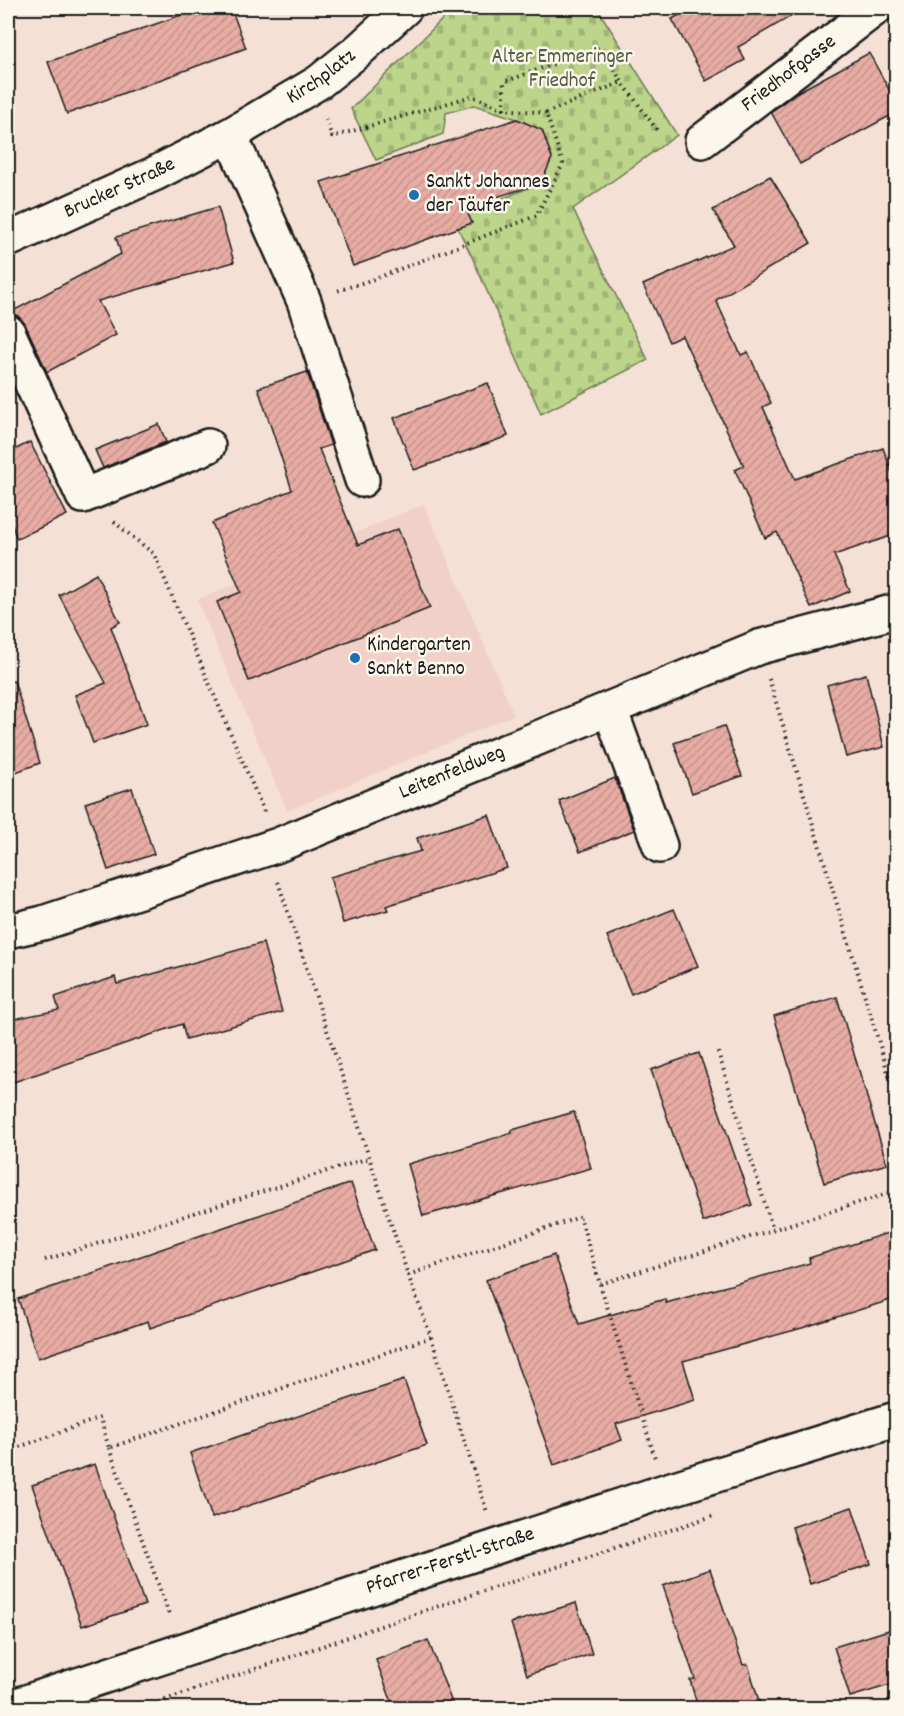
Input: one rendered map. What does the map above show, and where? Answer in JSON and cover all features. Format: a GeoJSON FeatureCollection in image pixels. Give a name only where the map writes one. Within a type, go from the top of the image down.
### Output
{"type":"FeatureCollection","features":[{"type":"Feature","properties":{"kind":"street","name":"Kirchplatz"},"geometry":{"type":"LineString","coordinates":[[230,135],[313,86],[359,50],[405,8]]}},
{"type":"Feature","properties":{"kind":"street","name":"Friedhofgasse"},"geometry":{"type":"LineString","coordinates":[[702,141],[876,8]]}},
{"type":"Feature","properties":{"kind":"street","name":"Brucker Straße"},"geometry":{"type":"LineString","coordinates":[[12,228],[154,174],[230,135]]}},
{"type":"Feature","properties":{"kind":"street"},"geometry":{"type":"LineString","coordinates":[[230,135],[304,301],[362,480]]}},
{"type":"Feature","properties":{"kind":"street"},"geometry":{"type":"LineString","coordinates":[[8,332],[83,496],[208,446]]}},
{"type":"Feature","properties":{"kind":"street","name":"Leitenfeldweg"},"geometry":{"type":"LineString","coordinates":[[8,931],[43,923],[278,845],[759,647],[897,611]]}},
{"type":"Feature","properties":{"kind":"street"},"geometry":{"type":"LineString","coordinates":[[610,709],[660,846]]}},
{"type":"Feature","properties":{"kind":"street","name":"Pfarrer-Ferstl-Straße"},"geometry":{"type":"LineString","coordinates":[[8,1708],[665,1491],[897,1419]]}},
{"type":"Feature","properties":{"kind":"path"},"geometry":{"type":"LineString","coordinates":[[504,108],[504,82],[600,47],[657,130]]}},
{"type":"Feature","properties":{"kind":"path"},"geometry":{"type":"LineString","coordinates":[[313,86],[333,137],[472,96],[504,108],[546,113],[622,82]]}},
{"type":"Feature","properties":{"kind":"path"},"geometry":{"type":"LineString","coordinates":[[304,301],[377,278],[536,216],[563,164],[546,113]]}},
{"type":"Feature","properties":{"kind":"path"},"geometry":{"type":"LineString","coordinates":[[83,496],[154,554],[278,845],[276,874],[408,1275],[431,1336],[497,1546]]}},
{"type":"Feature","properties":{"kind":"path"},"geometry":{"type":"LineString","coordinates":[[759,647],[897,1099]]}},
{"type":"Feature","properties":{"kind":"path"},"geometry":{"type":"LineString","coordinates":[[718,1052],[773,1230]]}},
{"type":"Feature","properties":{"kind":"path"},"geometry":{"type":"LineString","coordinates":[[45,1260],[369,1158]]}},
{"type":"Feature","properties":{"kind":"path"},"geometry":{"type":"LineString","coordinates":[[600,1284],[897,1191]]}},
{"type":"Feature","properties":{"kind":"path"},"geometry":{"type":"LineString","coordinates":[[408,1275],[580,1217],[665,1491]]}},
{"type":"Feature","properties":{"kind":"path"},"geometry":{"type":"LineString","coordinates":[[109,1448],[431,1336]]}},
{"type":"Feature","properties":{"kind":"path"},"geometry":{"type":"LineString","coordinates":[[8,1451],[99,1418],[182,1650]]}},
{"type":"Feature","properties":{"kind":"path"},"geometry":{"type":"LineString","coordinates":[[142,1708],[456,1600],[714,1516]]}},
{"type":"Feature","properties":{"kind":"shaded area","name":"Kindergarten Sankt Benno"},"geometry":{"type":"Polygon","coordinates":[[[424,504],[514,715],[287,811],[197,600],[424,504]]]}},
{"type":"Feature","properties":{"kind":"green space","name":"Alter Emmeringer Friedhof"},"geometry":{"type":"Polygon","coordinates":[[[454,8],[597,8],[677,135],[573,209],[648,360],[541,414],[453,218],[541,183],[552,158],[542,131],[517,119],[474,105],[446,113],[443,134],[376,160],[351,109],[454,8]]]}},
{"type":"Feature","properties":{"kind":"building"},"geometry":{"type":"Polygon","coordinates":[[[201,8],[231,8],[246,48],[67,114],[48,62],[201,8]]]}},
{"type":"Feature","properties":{"kind":"building"},"geometry":{"type":"Polygon","coordinates":[[[692,8],[805,8],[738,47],[745,60],[706,81],[672,19],[692,8]]]}},
{"type":"Feature","properties":{"kind":"building"},"geometry":{"type":"Polygon","coordinates":[[[869,53],[897,104],[897,112],[800,164],[771,112],[796,93],[869,53]]]}},
{"type":"Feature","properties":{"kind":"building","name":"Sankt Johannes der Täufer"},"geometry":{"type":"Polygon","coordinates":[[[517,119],[542,130],[552,158],[541,183],[465,207],[472,223],[353,266],[321,182],[517,119]]]}},
{"type":"Feature","properties":{"kind":"building"},"geometry":{"type":"Polygon","coordinates":[[[770,176],[811,243],[716,300],[741,355],[748,352],[771,403],[763,407],[795,479],[883,448],[897,487],[897,534],[834,555],[850,591],[811,608],[777,532],[765,538],[735,470],[744,466],[682,336],[669,342],[643,285],[734,245],[713,210],[770,176]]]}},
{"type":"Feature","properties":{"kind":"building"},"geometry":{"type":"Polygon","coordinates":[[[218,207],[234,262],[98,301],[116,335],[47,372],[25,324],[18,316],[9,313],[121,254],[116,237],[218,207]]]}},
{"type":"Feature","properties":{"kind":"building"},"geometry":{"type":"Polygon","coordinates":[[[307,372],[331,445],[319,449],[358,545],[398,529],[430,608],[249,681],[217,602],[241,592],[212,523],[292,490],[258,388],[307,372]]]}},
{"type":"Feature","properties":{"kind":"building"},"geometry":{"type":"Polygon","coordinates":[[[488,383],[508,436],[414,470],[394,418],[488,383]]]}},
{"type":"Feature","properties":{"kind":"building"},"geometry":{"type":"Polygon","coordinates":[[[159,424],[166,442],[103,468],[95,450],[159,424]]]}},
{"type":"Feature","properties":{"kind":"building"},"geometry":{"type":"Polygon","coordinates":[[[30,442],[67,515],[17,539],[8,515],[8,453],[30,442]]]}},
{"type":"Feature","properties":{"kind":"building"},"geometry":{"type":"Polygon","coordinates":[[[96,574],[120,622],[111,627],[147,724],[93,743],[75,695],[106,683],[59,595],[96,574]]]}},
{"type":"Feature","properties":{"kind":"building"},"geometry":{"type":"Polygon","coordinates":[[[866,674],[884,747],[846,757],[827,685],[866,674]]]}},
{"type":"Feature","properties":{"kind":"building"},"geometry":{"type":"Polygon","coordinates":[[[14,681],[40,763],[8,775],[8,682],[14,681]]]}},
{"type":"Feature","properties":{"kind":"building"},"geometry":{"type":"Polygon","coordinates":[[[724,726],[742,776],[692,793],[674,743],[724,726]]]}},
{"type":"Feature","properties":{"kind":"building"},"geometry":{"type":"Polygon","coordinates":[[[615,778],[634,830],[580,852],[559,801],[615,778]]]}},
{"type":"Feature","properties":{"kind":"building"},"geometry":{"type":"Polygon","coordinates":[[[132,788],[154,854],[108,870],[85,803],[132,788]]]}},
{"type":"Feature","properties":{"kind":"building"},"geometry":{"type":"Polygon","coordinates":[[[489,815],[507,868],[386,906],[388,910],[343,923],[330,877],[421,851],[417,838],[489,815]]]}},
{"type":"Feature","properties":{"kind":"building"},"geometry":{"type":"Polygon","coordinates":[[[674,909],[698,966],[631,994],[607,936],[674,909]]]}},
{"type":"Feature","properties":{"kind":"building"},"geometry":{"type":"Polygon","coordinates":[[[263,943],[282,1012],[186,1039],[182,1024],[8,1084],[8,1020],[59,1010],[55,997],[115,977],[117,984],[263,943]]]}},
{"type":"Feature","properties":{"kind":"building"},"geometry":{"type":"Polygon","coordinates":[[[837,997],[887,1164],[824,1183],[774,1016],[837,997]]]}},
{"type":"Feature","properties":{"kind":"building"},"geometry":{"type":"Polygon","coordinates":[[[699,1053],[752,1205],[703,1222],[651,1070],[699,1053]]]}},
{"type":"Feature","properties":{"kind":"building"},"geometry":{"type":"Polygon","coordinates":[[[574,1112],[591,1168],[423,1216],[408,1164],[574,1112]]]}},
{"type":"Feature","properties":{"kind":"building"},"geometry":{"type":"Polygon","coordinates":[[[351,1183],[375,1250],[150,1328],[148,1321],[38,1358],[18,1299],[351,1183]]]}},
{"type":"Feature","properties":{"kind":"building"},"geometry":{"type":"Polygon","coordinates":[[[897,1230],[897,1298],[802,1328],[683,1361],[695,1400],[616,1424],[622,1440],[554,1465],[486,1280],[554,1255],[579,1324],[665,1299],[666,1303],[810,1263],[809,1258],[897,1230]]]}},
{"type":"Feature","properties":{"kind":"building"},"geometry":{"type":"Polygon","coordinates":[[[404,1380],[427,1445],[212,1518],[190,1453],[404,1380]]]}},
{"type":"Feature","properties":{"kind":"building"},"geometry":{"type":"Polygon","coordinates":[[[95,1464],[145,1605],[82,1626],[32,1485],[95,1464]]]}},
{"type":"Feature","properties":{"kind":"building"},"geometry":{"type":"Polygon","coordinates":[[[852,1507],[871,1564],[810,1584],[792,1527],[852,1507]]]}},
{"type":"Feature","properties":{"kind":"building"},"geometry":{"type":"Polygon","coordinates":[[[710,1569],[743,1665],[748,1664],[761,1708],[698,1708],[690,1680],[695,1679],[663,1586],[710,1569]]]}},
{"type":"Feature","properties":{"kind":"building"},"geometry":{"type":"Polygon","coordinates":[[[576,1603],[592,1654],[527,1675],[511,1623],[576,1603]]]}},
{"type":"Feature","properties":{"kind":"building"},"geometry":{"type":"Polygon","coordinates":[[[892,1629],[897,1645],[897,1683],[850,1697],[834,1647],[892,1629]]]}},
{"type":"Feature","properties":{"kind":"building"},"geometry":{"type":"Polygon","coordinates":[[[428,1640],[454,1708],[394,1708],[376,1660],[428,1640]]]}},
{"type":"Feature","properties":{"kind":"place","name":"Sankt Johannes der Täufer"},"geometry":{"type":"Point","coordinates":[414,195]}},
{"type":"Feature","properties":{"kind":"place","name":"Kindergarten Sankt Benno"},"geometry":{"type":"Point","coordinates":[355,658]}}]}
